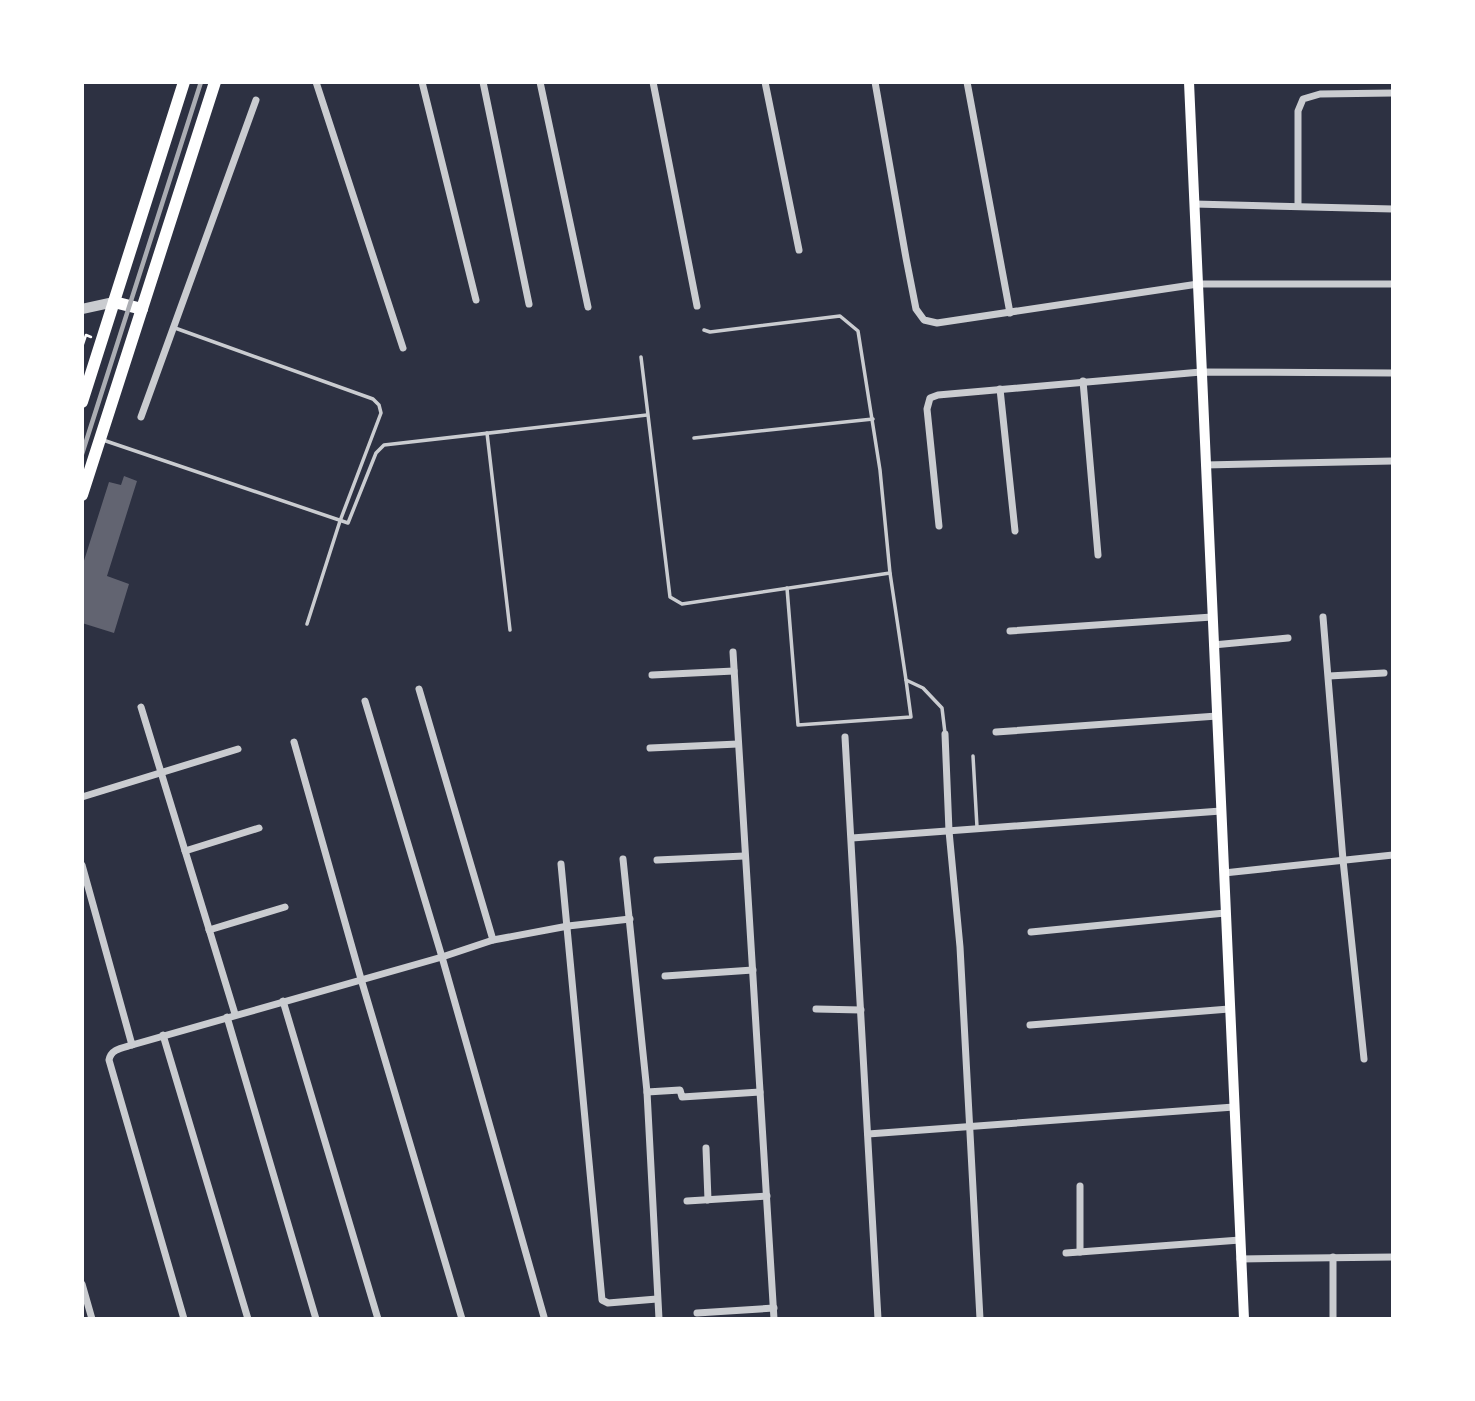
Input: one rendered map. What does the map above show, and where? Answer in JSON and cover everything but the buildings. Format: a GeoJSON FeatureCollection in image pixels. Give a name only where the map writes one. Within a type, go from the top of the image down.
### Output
{"type":"FeatureCollection","features":[{"type":"Feature","properties":{"kind":"main road"},"geometry":{"type":"LineString","coordinates":[[82,402],[184,82]]}},
{"type":"Feature","properties":{"kind":"main road"},"geometry":{"type":"LineString","coordinates":[[82,495],[215,82]]}},
{"type":"Feature","properties":{"kind":"main road"},"geometry":{"type":"LineString","coordinates":[[1189,82],[1244,1319]]}},
{"type":"Feature","properties":{"kind":"main road"},"geometry":{"type":"LineString","coordinates":[[114,302],[142,309]]}},
{"type":"Feature","properties":{"kind":"street"},"geometry":{"type":"LineString","coordinates":[[316,82],[403,348]]}},
{"type":"Feature","properties":{"kind":"street"},"geometry":{"type":"LineString","coordinates":[[422,82],[476,300]]}},
{"type":"Feature","properties":{"kind":"street"},"geometry":{"type":"LineString","coordinates":[[482,82],[529,304]]}},
{"type":"Feature","properties":{"kind":"street"},"geometry":{"type":"LineString","coordinates":[[540,82],[588,307]]}},
{"type":"Feature","properties":{"kind":"street"},"geometry":{"type":"LineString","coordinates":[[653,82],[697,306]]}},
{"type":"Feature","properties":{"kind":"street"},"geometry":{"type":"LineString","coordinates":[[765,82],[799,250]]}},
{"type":"Feature","properties":{"kind":"street"},"geometry":{"type":"LineString","coordinates":[[875,82],[916,309],[924,320],[937,323],[1198,284],[1393,284]]}},
{"type":"Feature","properties":{"kind":"street"},"geometry":{"type":"LineString","coordinates":[[967,82],[1010,313]]}},
{"type":"Feature","properties":{"kind":"street"},"geometry":{"type":"LineString","coordinates":[[1298,205],[1298,111],[1304,99],[1320,94],[1393,93]]}},
{"type":"Feature","properties":{"kind":"street"},"geometry":{"type":"LineString","coordinates":[[141,417],[256,100]]}},
{"type":"Feature","properties":{"kind":"street"},"geometry":{"type":"LineString","coordinates":[[1194,204],[1393,209]]}},
{"type":"Feature","properties":{"kind":"street"},"geometry":{"type":"LineString","coordinates":[[82,309],[114,302]]}},
{"type":"Feature","properties":{"kind":"street"},"geometry":{"type":"LineString","coordinates":[[939,526],[927,409],[930,398],[938,395],[1201,372],[1393,373]]}},
{"type":"Feature","properties":{"kind":"street"},"geometry":{"type":"LineString","coordinates":[[1083,381],[1098,555]]}},
{"type":"Feature","properties":{"kind":"street"},"geometry":{"type":"LineString","coordinates":[[1000,389],[1015,531]]}},
{"type":"Feature","properties":{"kind":"street"},"geometry":{"type":"LineString","coordinates":[[1205,465],[1393,461]]}},
{"type":"Feature","properties":{"kind":"street"},"geometry":{"type":"LineString","coordinates":[[1010,631],[1212,617]]}},
{"type":"Feature","properties":{"kind":"street"},"geometry":{"type":"LineString","coordinates":[[1323,617],[1343,860],[1364,1059]]}},
{"type":"Feature","properties":{"kind":"street"},"geometry":{"type":"LineString","coordinates":[[1213,645],[1288,638]]}},
{"type":"Feature","properties":{"kind":"street"},"geometry":{"type":"LineString","coordinates":[[733,652],[775,1319]]}},
{"type":"Feature","properties":{"kind":"street"},"geometry":{"type":"LineString","coordinates":[[652,675],[734,671]]}},
{"type":"Feature","properties":{"kind":"street"},"geometry":{"type":"LineString","coordinates":[[1329,676],[1384,673]]}},
{"type":"Feature","properties":{"kind":"street"},"geometry":{"type":"LineString","coordinates":[[419,689],[493,940]]}},
{"type":"Feature","properties":{"kind":"street"},"geometry":{"type":"LineString","coordinates":[[365,701],[442,957],[544,1317]]}},
{"type":"Feature","properties":{"kind":"street"},"geometry":{"type":"LineString","coordinates":[[141,707],[209,930],[316,1319]]}},
{"type":"Feature","properties":{"kind":"street"},"geometry":{"type":"LineString","coordinates":[[996,732],[1217,716]]}},
{"type":"Feature","properties":{"kind":"street"},"geometry":{"type":"LineString","coordinates":[[945,734],[949,831],[960,947],[980,1319]]}},
{"type":"Feature","properties":{"kind":"street"},"geometry":{"type":"LineString","coordinates":[[845,737],[878,1319]]}},
{"type":"Feature","properties":{"kind":"street"},"geometry":{"type":"LineString","coordinates":[[294,742],[462,1319]]}},
{"type":"Feature","properties":{"kind":"street"},"geometry":{"type":"LineString","coordinates":[[650,748],[738,744]]}},
{"type":"Feature","properties":{"kind":"street"},"geometry":{"type":"LineString","coordinates":[[82,797],[238,749]]}},
{"type":"Feature","properties":{"kind":"street"},"geometry":{"type":"LineString","coordinates":[[852,838],[1221,811]]}},
{"type":"Feature","properties":{"kind":"street"},"geometry":{"type":"LineString","coordinates":[[185,851],[259,828]]}},
{"type":"Feature","properties":{"kind":"street"},"geometry":{"type":"LineString","coordinates":[[1224,873],[1393,855]]}},
{"type":"Feature","properties":{"kind":"street"},"geometry":{"type":"LineString","coordinates":[[657,860],[744,856]]}},
{"type":"Feature","properties":{"kind":"street"},"geometry":{"type":"LineString","coordinates":[[623,859],[647,1093],[659,1319]]}},
{"type":"Feature","properties":{"kind":"street"},"geometry":{"type":"LineString","coordinates":[[561,864],[602,1300],[608,1303],[657,1299]]}},
{"type":"Feature","properties":{"kind":"street"},"geometry":{"type":"LineString","coordinates":[[82,865],[132,1045]]}},
{"type":"Feature","properties":{"kind":"street"},"geometry":{"type":"LineString","coordinates":[[209,930],[285,907]]}},
{"type":"Feature","properties":{"kind":"street"},"geometry":{"type":"LineString","coordinates":[[1031,932],[1225,913]]}},
{"type":"Feature","properties":{"kind":"street"},"geometry":{"type":"LineString","coordinates":[[184,1319],[109,1060],[114,1050],[442,957],[493,940],[568,926],[630,919]]}},
{"type":"Feature","properties":{"kind":"street"},"geometry":{"type":"LineString","coordinates":[[665,976],[753,970]]}},
{"type":"Feature","properties":{"kind":"street"},"geometry":{"type":"LineString","coordinates":[[283,1001],[378,1319]]}},
{"type":"Feature","properties":{"kind":"street"},"geometry":{"type":"LineString","coordinates":[[816,1009],[861,1010]]}},
{"type":"Feature","properties":{"kind":"street"},"geometry":{"type":"LineString","coordinates":[[1030,1025],[1230,1009]]}},
{"type":"Feature","properties":{"kind":"street"},"geometry":{"type":"LineString","coordinates":[[163,1035],[248,1319]]}},
{"type":"Feature","properties":{"kind":"street"},"geometry":{"type":"LineString","coordinates":[[647,1093],[680,1090],[682,1097],[760,1092]]}},
{"type":"Feature","properties":{"kind":"street"},"geometry":{"type":"LineString","coordinates":[[868,1134],[1234,1107]]}},
{"type":"Feature","properties":{"kind":"street"},"geometry":{"type":"LineString","coordinates":[[706,1149],[708,1200]]}},
{"type":"Feature","properties":{"kind":"street"},"geometry":{"type":"LineString","coordinates":[[1080,1186],[1080,1252]]}},
{"type":"Feature","properties":{"kind":"street"},"geometry":{"type":"LineString","coordinates":[[687,1201],[767,1196]]}},
{"type":"Feature","properties":{"kind":"street"},"geometry":{"type":"LineString","coordinates":[[1066,1253],[1240,1240]]}},
{"type":"Feature","properties":{"kind":"street"},"geometry":{"type":"LineString","coordinates":[[1333,1257],[1333,1319]]}},
{"type":"Feature","properties":{"kind":"street"},"geometry":{"type":"LineString","coordinates":[[1240,1259],[1393,1257]]}},
{"type":"Feature","properties":{"kind":"street"},"geometry":{"type":"LineString","coordinates":[[82,1284],[92,1319]]}},
{"type":"Feature","properties":{"kind":"street"},"geometry":{"type":"LineString","coordinates":[[697,1313],[774,1308]]}},
{"type":"Feature","properties":{"kind":"lane"},"geometry":{"type":"LineString","coordinates":[[704,330],[709,332],[840,316],[858,331],[873,419],[890,573],[911,718],[798,725],[787,588]]}},
{"type":"Feature","properties":{"kind":"lane"},"geometry":{"type":"LineString","coordinates":[[175,328],[373,399],[379,405],[381,413],[340,521],[307,624]]}},
{"type":"Feature","properties":{"kind":"lane"},"geometry":{"type":"LineString","coordinates":[[641,357],[670,597],[682,604],[890,573]]}},
{"type":"Feature","properties":{"kind":"lane"},"geometry":{"type":"LineString","coordinates":[[100,440],[348,523],[376,453],[384,445],[647,415]]}},
{"type":"Feature","properties":{"kind":"lane"},"geometry":{"type":"LineString","coordinates":[[694,438],[873,419]]}},
{"type":"Feature","properties":{"kind":"lane"},"geometry":{"type":"LineString","coordinates":[[487,433],[510,630]]}},
{"type":"Feature","properties":{"kind":"lane"},"geometry":{"type":"LineString","coordinates":[[906,678],[923,688],[942,708],[945,734]]}},
{"type":"Feature","properties":{"kind":"lane"},"geometry":{"type":"LineString","coordinates":[[973,756],[978,830]]}},
{"type":"Feature","properties":{"kind":"path"},"geometry":{"type":"LineString","coordinates":[[82,348],[86,335]]}},
{"type":"Feature","properties":{"kind":"railway"},"geometry":{"type":"LineString","coordinates":[[82,454],[201,82]]}}]}
